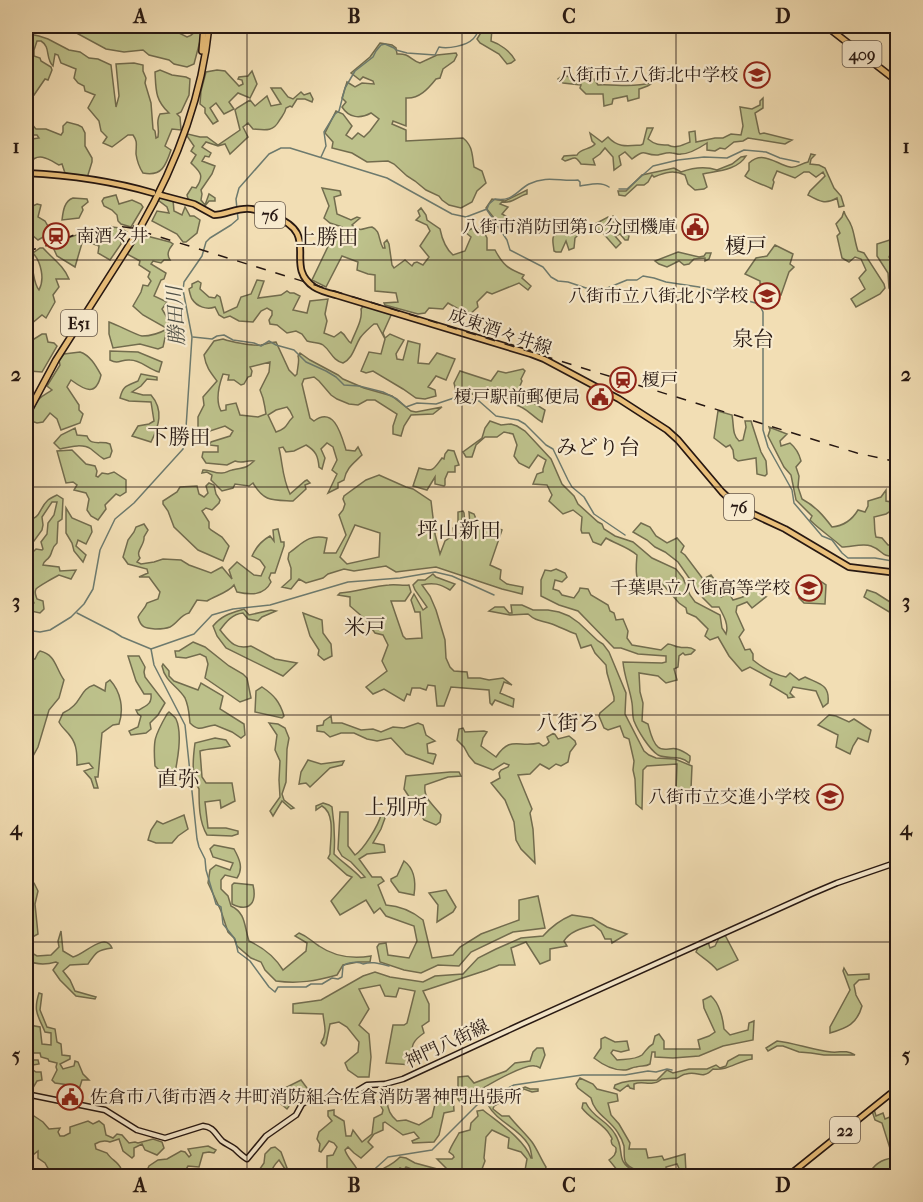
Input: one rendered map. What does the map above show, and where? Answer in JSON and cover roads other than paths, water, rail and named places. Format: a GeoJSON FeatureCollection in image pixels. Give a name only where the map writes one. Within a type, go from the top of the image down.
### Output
{"type":"FeatureCollection","features":[{"type":"Feature","properties":{"kind":"highway","name":"E51"},"geometry":{"type":"LineString","coordinates":[[26,416],[56,360],[158,194],[174,159],[195,95],[207,26]]}},
{"type":"Feature","properties":{"kind":"highway","name":"409"},"geometry":{"type":"LineString","coordinates":[[826,26],[897,82]]}},
{"type":"Feature","properties":{"kind":"highway","name":"E51"},"geometry":{"type":"LineString","coordinates":[[26,408],[61,346],[137,230]]}},
{"type":"Feature","properties":{"kind":"main road"},"geometry":{"type":"LineString","coordinates":[[26,173],[48,174],[132,187],[153,193]]}},
{"type":"Feature","properties":{"kind":"main road","name":"成東酒々井線"},"geometry":{"type":"LineString","coordinates":[[160,195],[194,204],[214,215],[250,209],[287,222],[294,228],[299,238],[300,264],[303,274],[314,287],[544,359],[620,399],[667,430],[735,504],[784,529],[849,567],[897,573]]}},
{"type":"Feature","properties":{"kind":"main road","name":"神門八街線"},"geometry":{"type":"LineString","coordinates":[[26,1094],[105,1110],[133,1128],[162,1137],[171,1137],[203,1126],[208,1127],[215,1131],[223,1142],[248,1159],[266,1136],[296,1115],[302,1104],[314,1096],[327,1099],[338,1097],[352,1094],[367,1085],[385,1084],[403,1079],[824,888],[897,862]]}},
{"type":"Feature","properties":{"kind":"main road","name":"22"},"geometry":{"type":"LineString","coordinates":[[788,1176],[897,1090]]}},
{"type":"Feature","properties":{"kind":"waterway"},"geometry":{"type":"LineString","coordinates":[[321,157],[326,146],[324,132],[339,111],[345,88],[355,71],[373,57],[381,45],[385,44],[407,53],[435,55],[439,47],[447,48],[470,41],[476,36],[481,26]]}},
{"type":"Feature","properties":{"kind":"waterway","name":"勝田川"},"geometry":{"type":"LineString","coordinates":[[26,630],[40,632],[50,630],[71,617],[84,604],[93,589],[100,550],[115,519],[134,503],[183,449],[192,337],[183,290],[184,282],[202,256],[206,242],[238,219],[236,199],[239,188],[269,154],[281,148],[290,148],[387,178],[452,214],[466,217],[487,209]]}},
{"type":"Feature","properties":{"kind":"waterway"},"geometry":{"type":"LineString","coordinates":[[619,189],[627,189],[653,166],[704,157],[727,158],[744,150],[766,152],[799,162]]}},
{"type":"Feature","properties":{"kind":"waterway"},"geometry":{"type":"LineString","coordinates":[[487,209],[495,199],[506,199],[536,181],[578,180],[580,186],[598,184],[609,187]]}},
{"type":"Feature","properties":{"kind":"waterway"},"geometry":{"type":"LineString","coordinates":[[487,210],[507,240],[510,250],[543,267],[551,277],[558,281],[589,289],[590,292],[627,280],[637,280],[643,276],[699,287],[759,304],[763,312],[763,430],[768,447],[792,490],[794,503],[822,536],[832,540],[848,558],[875,558],[898,562]]}},
{"type":"Feature","properties":{"kind":"waterway"},"geometry":{"type":"LineString","coordinates":[[193,337],[212,339],[224,335],[233,340],[261,346],[269,341],[294,350],[306,362],[336,377],[344,385],[383,392],[406,407],[417,403],[436,404],[457,397],[479,401],[496,416],[518,420],[525,424],[553,449],[572,487],[584,497],[594,514],[625,535]]}},
{"type":"Feature","properties":{"kind":"waterway"},"geometry":{"type":"LineString","coordinates":[[77,613],[122,637],[151,649],[194,634],[212,615],[233,609],[270,605],[348,582],[400,578],[435,572],[452,576],[494,595]]}},
{"type":"Feature","properties":{"kind":"waterway"},"geometry":{"type":"LineString","coordinates":[[151,649],[154,665],[185,725],[197,839],[205,859],[216,904],[221,907],[223,924],[235,939],[238,952],[250,961],[275,992],[278,987],[306,987],[311,984],[322,984],[332,978],[338,979],[342,977],[343,966],[350,963],[389,966]]}},
{"type":"Feature","properties":{"kind":"waterway"},"geometry":{"type":"LineString","coordinates":[[367,1176],[388,1157],[432,1150],[479,1103],[514,1085],[582,1075],[625,1075],[672,1070]]}},
{"type":"Feature","properties":{"kind":"railway"},"geometry":{"type":"LineString","coordinates":[[26,251],[102,227],[131,228],[857,453],[898,462]]}},
{"type":"Feature","properties":{"kind":"place","name":"八街市立八街北中学校"},"geometry":{"type":"Point","coordinates":[757,75]}},
{"type":"Feature","properties":{"kind":"place","name":"八街市消防団第10分団機庫"},"geometry":{"type":"Point","coordinates":[695,227]}},
{"type":"Feature","properties":{"kind":"place","name":"南酒々井"},"geometry":{"type":"Point","coordinates":[56,236]}},
{"type":"Feature","properties":{"kind":"place","name":"八街市立八街北小学校"},"geometry":{"type":"Point","coordinates":[767,296]}},
{"type":"Feature","properties":{"kind":"place","name":"榎戸"},"geometry":{"type":"Point","coordinates":[623,380]}},
{"type":"Feature","properties":{"kind":"place","name":"榎戸駅前郵便局"},"geometry":{"type":"Point","coordinates":[600,397]}},
{"type":"Feature","properties":{"kind":"place","name":"千葉県立八街高等学校"},"geometry":{"type":"Point","coordinates":[809,588]}},
{"type":"Feature","properties":{"kind":"place","name":"八街市立交進小学校"},"geometry":{"type":"Point","coordinates":[830,797]}},
{"type":"Feature","properties":{"kind":"place","name":"佐倉市八街市酒々井町消防組合佐倉消防署神門出張所"},"geometry":{"type":"Point","coordinates":[70,1097]}},
{"type":"Feature","properties":{"kind":"district","name":"上勝田"},"geometry":{"type":"Point","coordinates":[327,237]}},
{"type":"Feature","properties":{"kind":"district","name":"榎戸"},"geometry":{"type":"Point","coordinates":[746,246]}},
{"type":"Feature","properties":{"kind":"district","name":"泉台"},"geometry":{"type":"Point","coordinates":[753,339]}},
{"type":"Feature","properties":{"kind":"district","name":"下勝田"},"geometry":{"type":"Point","coordinates":[179,437]}},
{"type":"Feature","properties":{"kind":"district","name":"みどり台"},"geometry":{"type":"Point","coordinates":[598,447]}},
{"type":"Feature","properties":{"kind":"district","name":"坪山新田"},"geometry":{"type":"Point","coordinates":[459,530]}},
{"type":"Feature","properties":{"kind":"district","name":"米戸"},"geometry":{"type":"Point","coordinates":[365,627]}},
{"type":"Feature","properties":{"kind":"district","name":"八街ろ"},"geometry":{"type":"Point","coordinates":[568,723]}},
{"type":"Feature","properties":{"kind":"district","name":"直弥"},"geometry":{"type":"Point","coordinates":[178,779]}},
{"type":"Feature","properties":{"kind":"district","name":"上別所"},"geometry":{"type":"Point","coordinates":[396,807]}}]}
